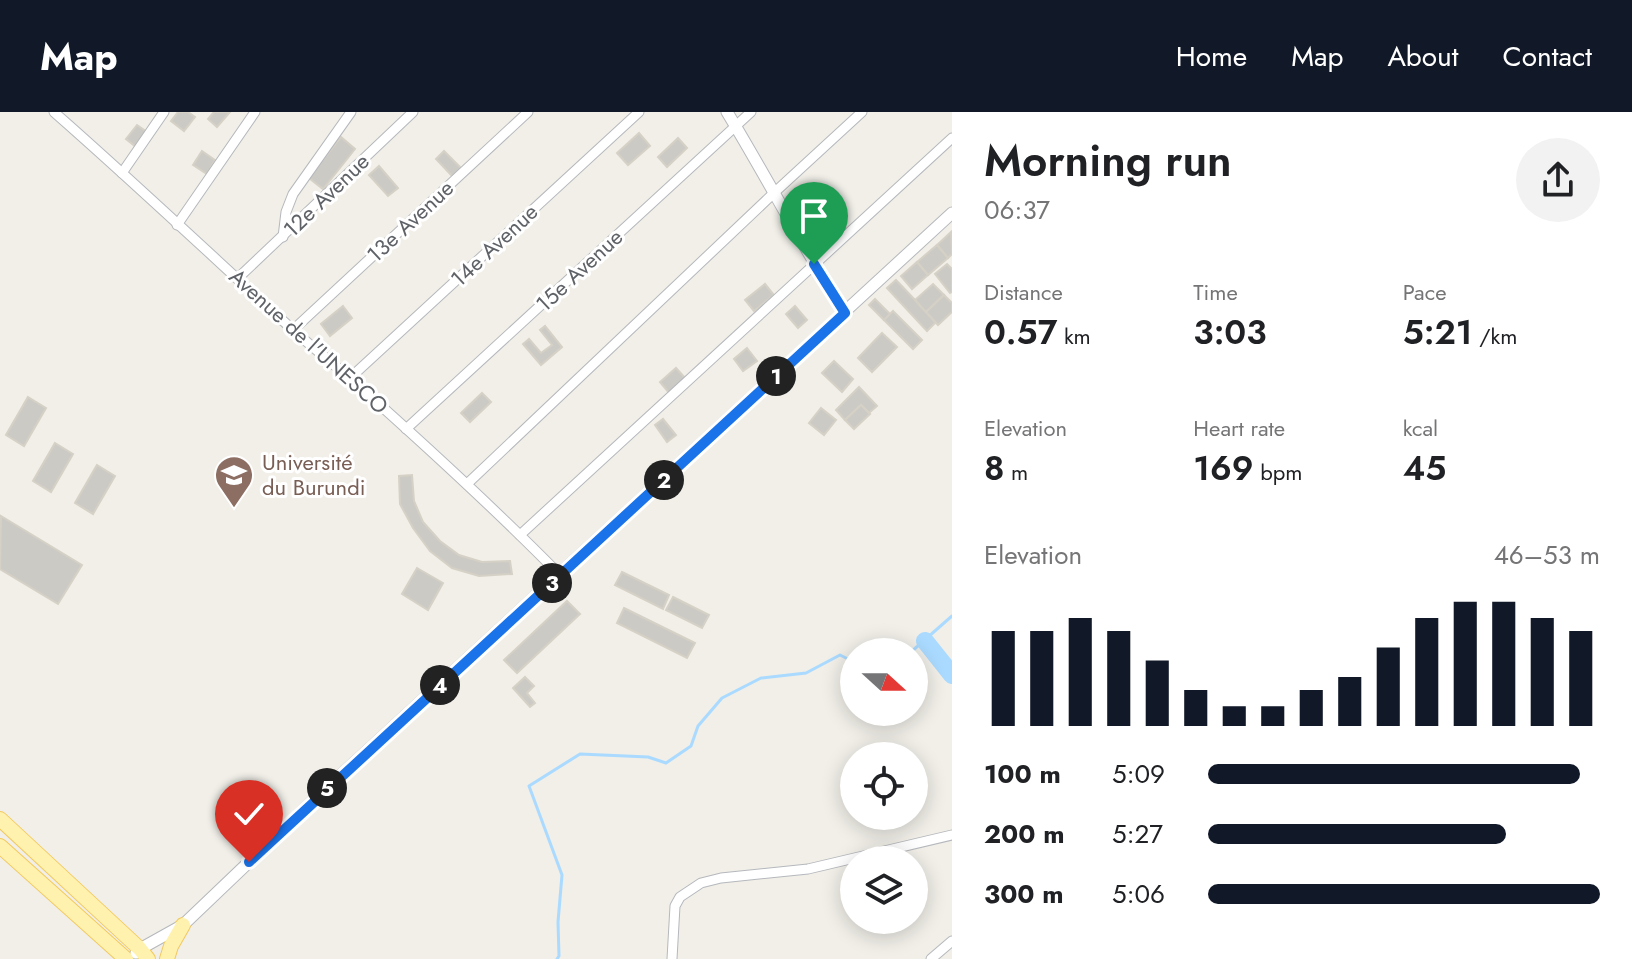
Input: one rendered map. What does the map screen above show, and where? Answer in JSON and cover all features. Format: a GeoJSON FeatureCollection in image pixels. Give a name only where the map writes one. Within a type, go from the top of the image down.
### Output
{"type":"FeatureCollection","features":[{"type":"Feature","properties":{"kind":"main road"},"geometry":{"type":"LineString","coordinates":[[0,819],[136,956]]}},
{"type":"Feature","properties":{"kind":"main road"},"geometry":{"type":"LineString","coordinates":[[0,846],[136,956]]}},
{"type":"Feature","properties":{"kind":"main road"},"geometry":{"type":"LineString","coordinates":[[167,959],[183,925]]}},
{"type":"Feature","properties":{"kind":"street","name":"Avenue de l'UNESCO"},"geometry":{"type":"LineString","coordinates":[[54,112],[467,484],[560,575]]}},
{"type":"Feature","properties":{"kind":"street"},"geometry":{"type":"LineString","coordinates":[[66,123],[73,112]]}},
{"type":"Feature","properties":{"kind":"street"},"geometry":{"type":"LineString","coordinates":[[122,173],[164,112]]}},
{"type":"Feature","properties":{"kind":"street"},"geometry":{"type":"LineString","coordinates":[[177,225],[255,112]]}},
{"type":"Feature","properties":{"kind":"street"},"geometry":{"type":"LineString","coordinates":[[283,237],[286,212],[293,194],[351,112]]}},
{"type":"Feature","properties":{"kind":"street","name":"12e Avenue"},"geometry":{"type":"LineString","coordinates":[[238,278],[413,112]]}},
{"type":"Feature","properties":{"kind":"street","name":"13e Avenue"},"geometry":{"type":"LineString","coordinates":[[293,330],[528,112]]}},
{"type":"Feature","properties":{"kind":"street","name":"14e Avenue"},"geometry":{"type":"LineString","coordinates":[[350,378],[639,112]]}},
{"type":"Feature","properties":{"kind":"street"},"geometry":{"type":"LineString","coordinates":[[727,112],[845,313]]}},
{"type":"Feature","properties":{"kind":"street","name":"15e Avenue"},"geometry":{"type":"LineString","coordinates":[[406,429],[751,112]]}},
{"type":"Feature","properties":{"kind":"street"},"geometry":{"type":"LineString","coordinates":[[467,484],[862,112]]}},
{"type":"Feature","properties":{"kind":"street"},"geometry":{"type":"LineString","coordinates":[[520,535],[952,138]]}},
{"type":"Feature","properties":{"kind":"street"},"geometry":{"type":"LineString","coordinates":[[136,956],[183,925],[316,798],[952,213]]}},
{"type":"Feature","properties":{"kind":"street"},"geometry":{"type":"LineString","coordinates":[[672,959],[675,906],[680,897],[701,883],[808,869],[952,835]]}},
{"type":"Feature","properties":{"kind":"street"},"geometry":{"type":"LineString","coordinates":[[931,959],[952,941]]}},
{"type":"Feature","properties":{"kind":"building"},"geometry":{"type":"Polygon","coordinates":[[[178,112],[188,112],[195,117],[184,131],[171,121],[178,112]]]}},
{"type":"Feature","properties":{"kind":"building"},"geometry":{"type":"Polygon","coordinates":[[[214,112],[230,112],[217,127],[208,119],[214,112]]]}},
{"type":"Feature","properties":{"kind":"building"},"geometry":{"type":"Polygon","coordinates":[[[137,125],[147,132],[136,147],[126,139],[137,125]]]}},
{"type":"Feature","properties":{"kind":"building"},"geometry":{"type":"Polygon","coordinates":[[[639,133],[650,146],[628,165],[617,153],[639,133]]]}},
{"type":"Feature","properties":{"kind":"building"},"geometry":{"type":"Polygon","coordinates":[[[341,137],[355,149],[323,189],[309,178],[341,137]]]}},
{"type":"Feature","properties":{"kind":"building"},"geometry":{"type":"Polygon","coordinates":[[[678,138],[687,148],[667,167],[658,157],[678,138]]]}},
{"type":"Feature","properties":{"kind":"building"},"geometry":{"type":"Polygon","coordinates":[[[202,151],[215,160],[207,174],[193,165],[202,151]]]}},
{"type":"Feature","properties":{"kind":"building"},"geometry":{"type":"Polygon","coordinates":[[[444,151],[461,168],[453,177],[436,159],[444,151]]]}},
{"type":"Feature","properties":{"kind":"building"},"geometry":{"type":"Polygon","coordinates":[[[379,166],[398,188],[388,196],[369,175],[379,166]]]}},
{"type":"Feature","properties":{"kind":"building"},"geometry":{"type":"Polygon","coordinates":[[[951,232],[952,254],[948,258],[937,245],[951,232]]]}},
{"type":"Feature","properties":{"kind":"building"},"geometry":{"type":"Polygon","coordinates":[[[937,245],[948,258],[928,275],[917,262],[937,245]]]}},
{"type":"Feature","properties":{"kind":"building"},"geometry":{"type":"Polygon","coordinates":[[[917,262],[928,275],[912,289],[901,276],[917,262]]]}},
{"type":"Feature","properties":{"kind":"building"},"geometry":{"type":"Polygon","coordinates":[[[947,264],[952,269],[950,293],[935,274],[947,264]]]}},
{"type":"Feature","properties":{"kind":"building"},"geometry":{"type":"Polygon","coordinates":[[[896,280],[936,322],[927,331],[887,288],[896,280]]]}},
{"type":"Feature","properties":{"kind":"building"},"geometry":{"type":"Polygon","coordinates":[[[765,284],[774,295],[754,311],[745,300],[765,284]]]}},
{"type":"Feature","properties":{"kind":"building"},"geometry":{"type":"Polygon","coordinates":[[[933,284],[944,295],[926,312],[915,300],[933,284]]]}},
{"type":"Feature","properties":{"kind":"building"},"geometry":{"type":"Polygon","coordinates":[[[944,295],[952,303],[952,312],[938,325],[926,312],[944,295]]]}},
{"type":"Feature","properties":{"kind":"building"},"geometry":{"type":"Polygon","coordinates":[[[875,299],[890,314],[884,320],[869,305],[875,299]]]}},
{"type":"Feature","properties":{"kind":"building"},"geometry":{"type":"Polygon","coordinates":[[[343,306],[352,318],[330,336],[321,324],[343,306]]]}},
{"type":"Feature","properties":{"kind":"building"},"geometry":{"type":"Polygon","coordinates":[[[795,306],[807,320],[798,328],[786,314],[795,306]]]}},
{"type":"Feature","properties":{"kind":"building"},"geometry":{"type":"Polygon","coordinates":[[[893,311],[922,340],[913,349],[884,320],[893,311]]]}},
{"type":"Feature","properties":{"kind":"building"},"geometry":{"type":"Polygon","coordinates":[[[545,326],[562,347],[541,365],[523,344],[529,339],[541,353],[552,345],[540,330],[545,326]]]}},
{"type":"Feature","properties":{"kind":"building"},"geometry":{"type":"Polygon","coordinates":[[[882,333],[897,347],[872,372],[858,358],[882,333]]]}},
{"type":"Feature","properties":{"kind":"building"},"geometry":{"type":"Polygon","coordinates":[[[747,348],[757,361],[743,371],[734,359],[747,348]]]}},
{"type":"Feature","properties":{"kind":"building"},"geometry":{"type":"Polygon","coordinates":[[[834,361],[853,379],[842,392],[822,373],[834,361]]]}},
{"type":"Feature","properties":{"kind":"building"},"geometry":{"type":"Polygon","coordinates":[[[676,368],[686,379],[670,394],[660,382],[676,368]]]}},
{"type":"Feature","properties":{"kind":"building"},"geometry":{"type":"Polygon","coordinates":[[[859,387],[877,406],[869,413],[861,405],[845,420],[836,410],[859,387]]]}},
{"type":"Feature","properties":{"kind":"building"},"geometry":{"type":"Polygon","coordinates":[[[482,393],[491,402],[470,422],[461,413],[482,393]]]}},
{"type":"Feature","properties":{"kind":"building"},"geometry":{"type":"Polygon","coordinates":[[[28,397],[46,408],[24,446],[6,435],[28,397]]]}},
{"type":"Feature","properties":{"kind":"building"},"geometry":{"type":"Polygon","coordinates":[[[861,405],[870,414],[854,429],[845,420],[861,405]]]}},
{"type":"Feature","properties":{"kind":"building"},"geometry":{"type":"Polygon","coordinates":[[[821,408],[836,420],[824,435],[809,423],[821,408]]]}},
{"type":"Feature","properties":{"kind":"building"},"geometry":{"type":"Polygon","coordinates":[[[663,419],[676,435],[667,442],[655,425],[663,419]]]}},
{"type":"Feature","properties":{"kind":"building"},"geometry":{"type":"Polygon","coordinates":[[[55,443],[73,454],[51,492],[33,481],[55,443]]]}},
{"type":"Feature","properties":{"kind":"building"},"geometry":{"type":"Polygon","coordinates":[[[97,465],[115,476],[93,514],[75,503],[97,465]]]}},
{"type":"Feature","properties":{"kind":"building"},"geometry":{"type":"Polygon","coordinates":[[[412,475],[414,501],[423,522],[440,541],[459,555],[482,562],[510,561],[512,574],[479,576],[452,568],[430,551],[400,504],[399,476],[412,475]]]}},
{"type":"Feature","properties":{"kind":"building"},"geometry":{"type":"Polygon","coordinates":[[[1,516],[82,565],[58,604],[0,569],[1,516]]]}},
{"type":"Feature","properties":{"kind":"building"},"geometry":{"type":"Polygon","coordinates":[[[417,568],[443,583],[428,610],[402,594],[417,568]]]}},
{"type":"Feature","properties":{"kind":"building"},"geometry":{"type":"Polygon","coordinates":[[[622,572],[669,595],[663,609],[615,585],[622,572]]]}},
{"type":"Feature","properties":{"kind":"building"},"geometry":{"type":"Polygon","coordinates":[[[673,597],[709,615],[702,628],[666,610],[673,597]]]}},
{"type":"Feature","properties":{"kind":"building"},"geometry":{"type":"Polygon","coordinates":[[[567,601],[580,614],[517,673],[504,660],[567,601]]]}},
{"type":"Feature","properties":{"kind":"building"},"geometry":{"type":"Polygon","coordinates":[[[624,608],[695,643],[687,658],[617,623],[624,608]]]}},
{"type":"Feature","properties":{"kind":"building"},"geometry":{"type":"Polygon","coordinates":[[[525,677],[534,686],[527,693],[535,703],[530,707],[513,688],[525,677]]]}},
{"type":"Feature","properties":{"kind":"waterway"},"geometry":{"type":"LineString","coordinates":[[927,638],[952,616]]}},
{"type":"Feature","properties":{"kind":"waterway"},"geometry":{"type":"LineString","coordinates":[[928,645],[952,675]]}},
{"type":"Feature","properties":{"kind":"waterway"},"geometry":{"type":"LineString","coordinates":[[557,959],[562,875],[529,786],[580,754],[648,757],[666,763],[691,746],[698,726],[722,698],[761,678],[806,673],[840,655]]}},
{"type":"Feature","properties":{"kind":"place","name":"Université du Burundi"},"geometry":{"type":"Point","coordinates":[234,509]}},
{"type":"Feature","properties":{"kind":"route"},"geometry":{"type":"LineString","coordinates":[[249,862],[845,313],[814,264]]}}]}
